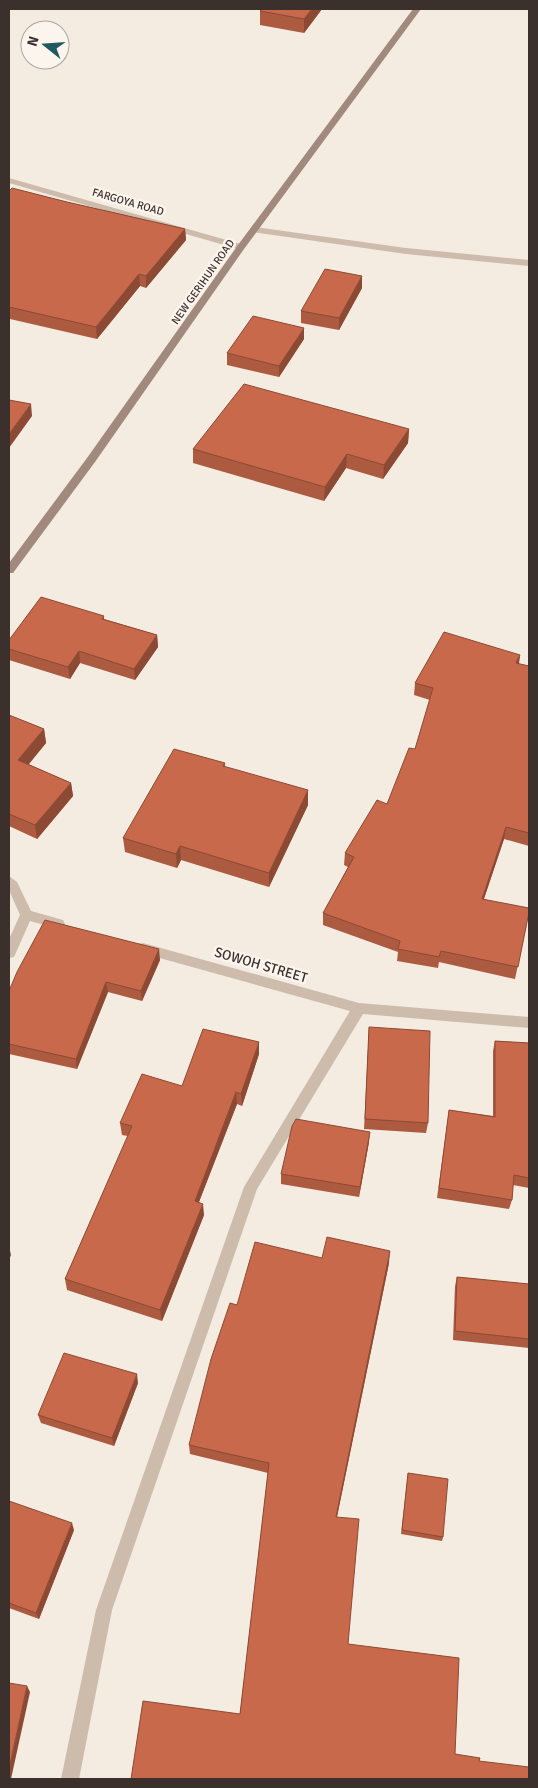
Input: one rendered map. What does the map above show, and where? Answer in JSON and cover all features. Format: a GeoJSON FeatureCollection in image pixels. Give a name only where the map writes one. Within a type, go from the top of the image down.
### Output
{"type":"FeatureCollection","features":[{"type":"Feature","properties":{"kind":"street","name":"NEW GERIHUN ROAD"},"geometry":{"type":"LineString","coordinates":[[9,570],[92,460],[241,246],[255,230],[417,9]]}},
{"type":"Feature","properties":{"kind":"street","name":"FARGOYA ROAD"},"geometry":{"type":"LineString","coordinates":[[9,180],[241,246]]}},
{"type":"Feature","properties":{"kind":"street"},"geometry":{"type":"LineString","coordinates":[[255,230],[406,251],[529,263]]}},
{"type":"Feature","properties":{"kind":"street"},"geometry":{"type":"LineString","coordinates":[[9,882],[13,885],[26,915],[9,954]]}},
{"type":"Feature","properties":{"kind":"street"},"geometry":{"type":"LineString","coordinates":[[26,915],[74,928]]}},
{"type":"Feature","properties":{"kind":"street","name":"SOWOH STREET"},"geometry":{"type":"LineString","coordinates":[[131,944],[359,1008],[529,1023]]}},
{"type":"Feature","properties":{"kind":"street"},"geometry":{"type":"LineString","coordinates":[[70,1779],[104,1610],[251,1187],[359,1008]]}},
{"type":"Feature","properties":{"kind":"building"},"geometry":{"type":"Polygon","coordinates":[[[262,9],[312,9],[304,19],[260,11],[262,9]]]}},
{"type":"Feature","properties":{"kind":"building"},"geometry":{"type":"Polygon","coordinates":[[[12,188],[185,229],[146,276],[139,274],[96,327],[9,307],[9,191],[12,188]]]}},
{"type":"Feature","properties":{"kind":"building"},"geometry":{"type":"Polygon","coordinates":[[[325,269],[362,276],[339,318],[301,311],[325,269]]]}},
{"type":"Feature","properties":{"kind":"building"},"geometry":{"type":"Polygon","coordinates":[[[253,316],[304,328],[279,366],[227,353],[253,316]]]}},
{"type":"Feature","properties":{"kind":"building"},"geometry":{"type":"Polygon","coordinates":[[[244,384],[409,429],[384,465],[347,454],[325,487],[193,449],[244,384]]]}},
{"type":"Feature","properties":{"kind":"building"},"geometry":{"type":"Polygon","coordinates":[[[9,400],[31,404],[9,434],[9,400]]]}},
{"type":"Feature","properties":{"kind":"building"},"geometry":{"type":"Polygon","coordinates":[[[41,597],[104,616],[102,619],[157,635],[134,669],[79,651],[68,667],[9,649],[9,640],[41,597]]]}},
{"type":"Feature","properties":{"kind":"building"},"geometry":{"type":"Polygon","coordinates":[[[444,632],[520,655],[516,663],[529,666],[529,833],[506,827],[482,899],[529,908],[518,967],[441,951],[439,957],[398,949],[400,941],[323,913],[354,857],[345,853],[377,800],[387,804],[409,748],[415,749],[433,688],[415,683],[444,632]]]}},
{"type":"Feature","properties":{"kind":"building"},"geometry":{"type":"Polygon","coordinates":[[[9,715],[44,729],[18,760],[71,783],[35,825],[9,814],[9,715]]]}},
{"type":"Feature","properties":{"kind":"building"},"geometry":{"type":"Polygon","coordinates":[[[174,749],[225,763],[223,766],[308,790],[269,873],[180,846],[176,854],[123,838],[174,749]]]}},
{"type":"Feature","properties":{"kind":"building"},"geometry":{"type":"Polygon","coordinates":[[[45,920],[159,949],[141,991],[106,982],[76,1059],[9,1044],[9,991],[45,920]]]}},
{"type":"Feature","properties":{"kind":"building"},"geometry":{"type":"Polygon","coordinates":[[[369,1027],[430,1031],[428,1123],[365,1119],[369,1027]]]}},
{"type":"Feature","properties":{"kind":"building"},"geometry":{"type":"Polygon","coordinates":[[[203,1029],[259,1042],[241,1094],[236,1092],[195,1201],[203,1204],[160,1310],[65,1279],[132,1126],[120,1123],[142,1074],[182,1086],[203,1029]]]}},
{"type":"Feature","properties":{"kind":"building"},"geometry":{"type":"Polygon","coordinates":[[[495,1041],[529,1043],[529,1178],[514,1175],[512,1200],[439,1188],[449,1110],[495,1117],[495,1041]]]}},
{"type":"Feature","properties":{"kind":"building"},"geometry":{"type":"Polygon","coordinates":[[[296,1119],[370,1132],[360,1187],[281,1174],[292,1126],[296,1119]]]}},
{"type":"Feature","properties":{"kind":"building"},"geometry":{"type":"Polygon","coordinates":[[[327,1237],[390,1251],[336,1517],[359,1519],[348,1644],[459,1658],[455,1754],[480,1758],[479,1761],[529,1767],[529,1779],[131,1779],[143,1701],[240,1714],[269,1463],[189,1445],[211,1359],[230,1303],[237,1305],[255,1242],[322,1258],[327,1237]]]}},
{"type":"Feature","properties":{"kind":"building"},"geometry":{"type":"Polygon","coordinates":[[[457,1277],[529,1284],[529,1339],[455,1331],[457,1277]]]}},
{"type":"Feature","properties":{"kind":"building"},"geometry":{"type":"Polygon","coordinates":[[[64,1353],[137,1374],[112,1438],[38,1415],[64,1353]]]}},
{"type":"Feature","properties":{"kind":"building"},"geometry":{"type":"Polygon","coordinates":[[[408,1473],[448,1479],[443,1537],[402,1530],[408,1473]]]}},
{"type":"Feature","properties":{"kind":"building"},"geometry":{"type":"Polygon","coordinates":[[[9,1501],[72,1523],[36,1613],[9,1603],[9,1501]]]}},
{"type":"Feature","properties":{"kind":"building"},"geometry":{"type":"Polygon","coordinates":[[[9,1683],[27,1686],[9,1769],[9,1683]]]}}]}
